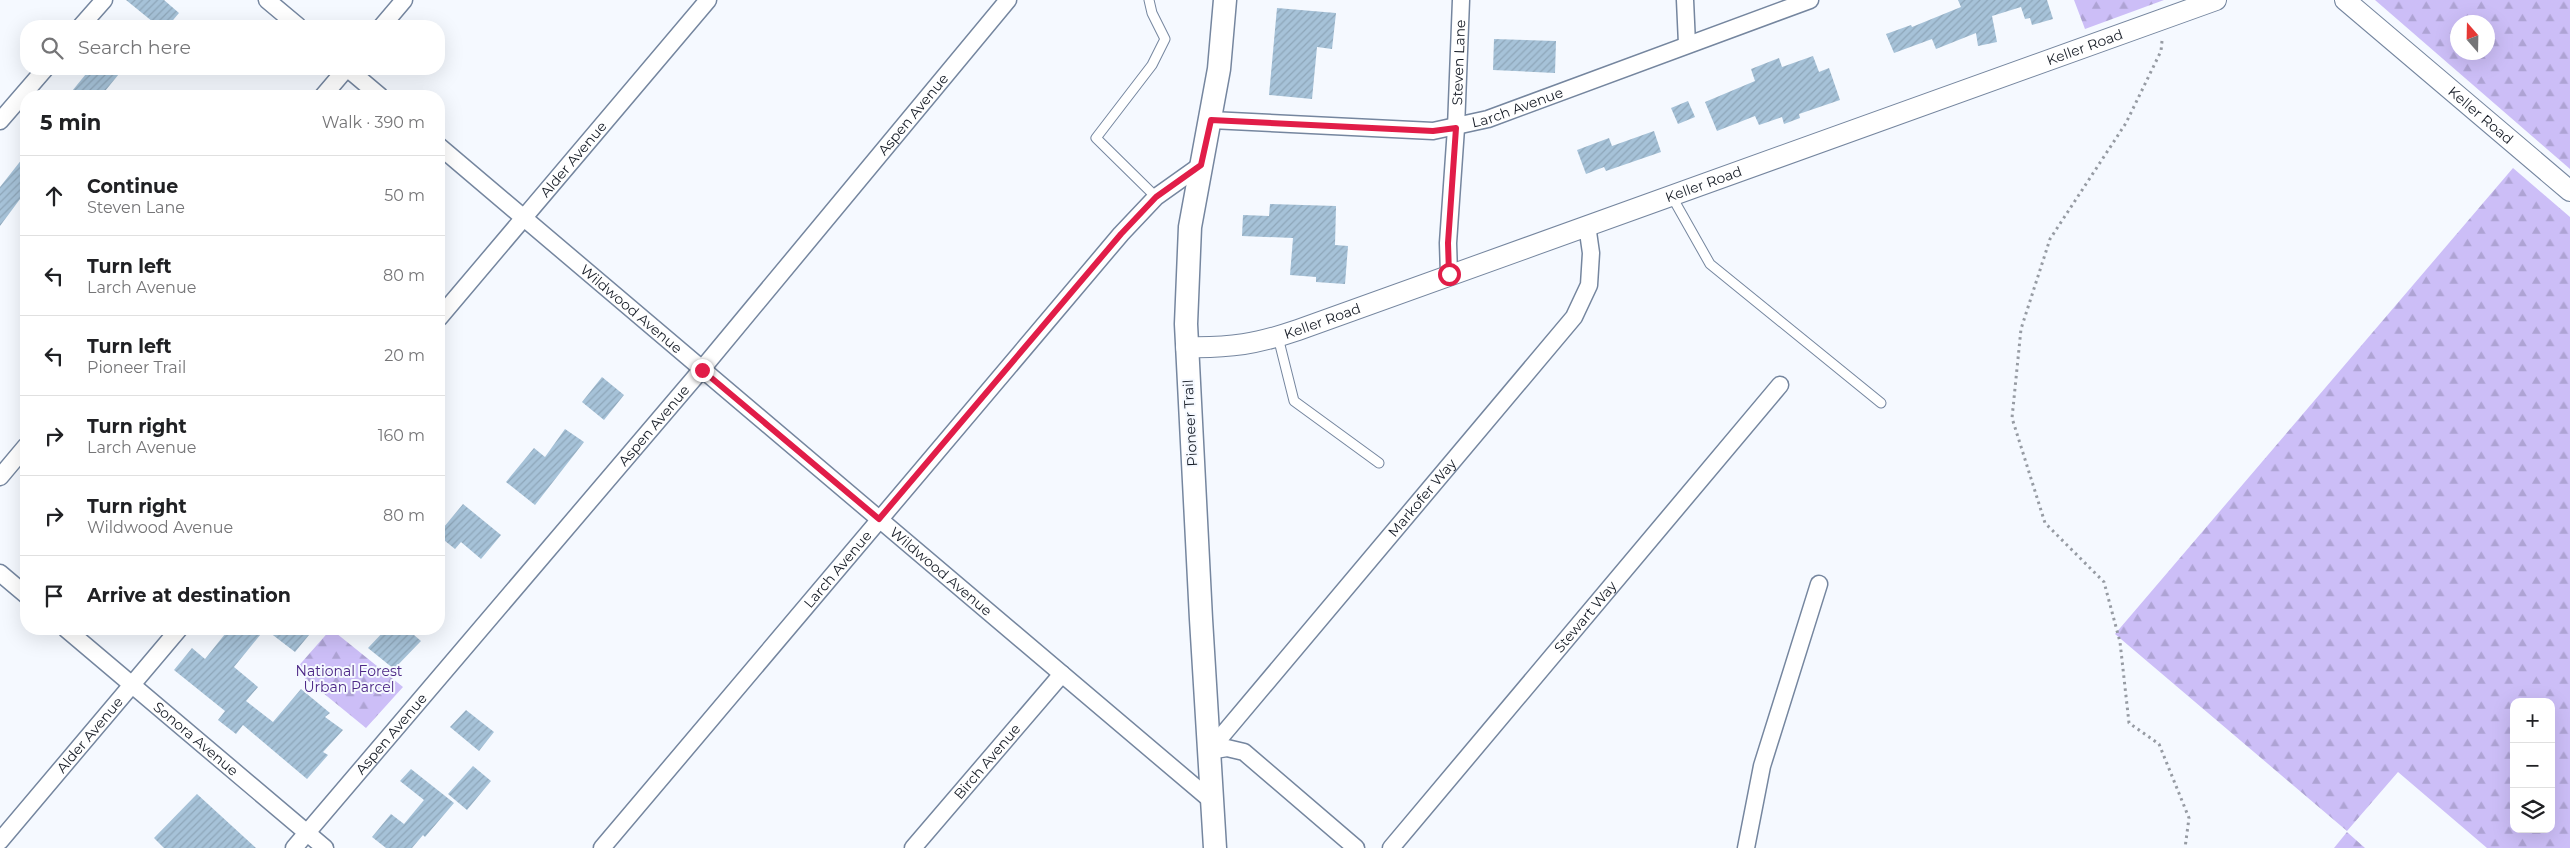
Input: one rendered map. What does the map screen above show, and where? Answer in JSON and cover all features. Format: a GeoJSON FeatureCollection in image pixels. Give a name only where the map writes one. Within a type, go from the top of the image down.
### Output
{"type":"FeatureCollection","features":[{"type":"Feature","properties":{"kind":"main road","name":"Pioneer Trail"},"geometry":{"type":"LineString","coordinates":[[1213,845],[1213,802],[1186,347],[1186,276],[1190,227],[1219,69],[1225,0]]}},
{"type":"Feature","properties":{"kind":"street"},"geometry":{"type":"LineString","coordinates":[[86,20],[104,0]]}},
{"type":"Feature","properties":{"kind":"street"},"geometry":{"type":"LineString","coordinates":[[267,0],[291,20]]}},
{"type":"Feature","properties":{"kind":"street"},"geometry":{"type":"LineString","coordinates":[[387,20],[404,0]]}},
{"type":"Feature","properties":{"kind":"street","name":"Alder Avenue"},"geometry":{"type":"LineString","coordinates":[[445,311],[708,0]]}},
{"type":"Feature","properties":{"kind":"street","name":"Aspen Avenue"},"geometry":{"type":"LineString","coordinates":[[294,848],[702,370],[1008,0]]}},
{"type":"Feature","properties":{"kind":"street","name":"Steven Lane"},"geometry":{"type":"LineString","coordinates":[[1449,274],[1448,243],[1456,128],[1461,0]]}},
{"type":"Feature","properties":{"kind":"street"},"geometry":{"type":"LineString","coordinates":[[1685,0],[1687,44]]}},
{"type":"Feature","properties":{"kind":"street","name":"Larch Avenue"},"geometry":{"type":"LineString","coordinates":[[1211,120],[1433,131],[1456,128],[1488,119],[1810,0]]}},
{"type":"Feature","properties":{"kind":"street","name":"Keller Road"},"geometry":{"type":"LineString","coordinates":[[1186,347],[1222,348],[1256,344],[1278,337],[2216,0]]}},
{"type":"Feature","properties":{"kind":"street","name":"Keller Road"},"geometry":{"type":"LineString","coordinates":[[2345,0],[2570,191]]}},
{"type":"Feature","properties":{"kind":"street"},"geometry":{"type":"LineString","coordinates":[[27,90],[40,75]]}},
{"type":"Feature","properties":{"kind":"street"},"geometry":{"type":"LineString","coordinates":[[328,90],[342,75]]}},
{"type":"Feature","properties":{"kind":"street"},"geometry":{"type":"LineString","coordinates":[[354,75],[373,90]]}},
{"type":"Feature","properties":{"kind":"street"},"geometry":{"type":"LineString","coordinates":[[0,121],[20,98]]}},
{"type":"Feature","properties":{"kind":"street","name":"Wildwood Avenue"},"geometry":{"type":"LineString","coordinates":[[445,151],[1213,802]]}},
{"type":"Feature","properties":{"kind":"street","name":"Larch Avenue"},"geometry":{"type":"LineString","coordinates":[[602,848],[1121,234],[1156,197],[1201,165]]}},
{"type":"Feature","properties":{"kind":"street","name":"Markofer Way"},"geometry":{"type":"LineString","coordinates":[[1209,751],[1574,317],[1589,285],[1591,254],[1587,225]]}},
{"type":"Feature","properties":{"kind":"street","name":"Stewart Way"},"geometry":{"type":"LineString","coordinates":[[1391,848],[1780,385]]}},
{"type":"Feature","properties":{"kind":"street"},"geometry":{"type":"LineString","coordinates":[[0,477],[20,453]]}},
{"type":"Feature","properties":{"kind":"street"},"geometry":{"type":"LineString","coordinates":[[0,573],[20,590]]}},
{"type":"Feature","properties":{"kind":"street"},"geometry":{"type":"LineString","coordinates":[[1746,848],[1762,766],[1818,584]]}},
{"type":"Feature","properties":{"kind":"street","name":"Sonora Avenue"},"geometry":{"type":"LineString","coordinates":[[73,635],[325,848]]}},
{"type":"Feature","properties":{"kind":"street","name":"Alder Avenue"},"geometry":{"type":"LineString","coordinates":[[0,840],[174,635]]}},
{"type":"Feature","properties":{"kind":"street","name":"Birch Avenue"},"geometry":{"type":"LineString","coordinates":[[913,848],[1062,674]]}},
{"type":"Feature","properties":{"kind":"street"},"geometry":{"type":"LineString","coordinates":[[1209,751],[1227,748],[1244,752],[1356,848]]}},
{"type":"Feature","properties":{"kind":"lane"},"geometry":{"type":"LineString","coordinates":[[1148,0],[1152,13],[1165,39],[1152,65],[1096,138],[1156,197]]}},
{"type":"Feature","properties":{"kind":"lane"},"geometry":{"type":"LineString","coordinates":[[1671,195],[1710,264],[1880,403]]}},
{"type":"Feature","properties":{"kind":"lane"},"geometry":{"type":"LineString","coordinates":[[1278,337],[1294,401],[1379,463]]}},
{"type":"Feature","properties":{"kind":"path"},"geometry":{"type":"LineString","coordinates":[[2163,19],[2161,51],[2126,123],[2050,239],[2021,329],[2012,418],[2045,523],[2104,582],[2120,642],[2129,724],[2159,744],[2189,818],[2185,848]]}},
{"type":"Feature","properties":{"kind":"green space"},"geometry":{"type":"Polygon","coordinates":[[[2074,0],[2164,0],[2085,29],[2074,0]]]}},
{"type":"Feature","properties":{"kind":"green space"},"geometry":{"type":"Polygon","coordinates":[[[2375,0],[2570,0],[2570,169],[2375,0]]]}},
{"type":"Feature","properties":{"kind":"green space"},"geometry":{"type":"Polygon","coordinates":[[[2513,168],[2570,217],[2570,848],[2487,848],[2398,772],[2347,831],[2115,634],[2513,168]]]}},
{"type":"Feature","properties":{"kind":"green space","name":"National Forest Urban Parcel"},"geometry":{"type":"Polygon","coordinates":[[[326,635],[338,635],[403,687],[366,728],[295,670],[326,635]]]}},
{"type":"Feature","properties":{"kind":"green space"},"geometry":{"type":"Polygon","coordinates":[[[2347,832],[2365,848],[2334,848],[2347,832]]]}},
{"type":"Feature","properties":{"kind":"building"},"geometry":{"type":"Polygon","coordinates":[[[126,0],[164,0],[179,13],[173,20],[151,20],[126,0]]]}},
{"type":"Feature","properties":{"kind":"building"},"geometry":{"type":"Polygon","coordinates":[[[1958,0],[2047,0],[2053,19],[2032,25],[2030,18],[2025,19],[2021,7],[1992,16],[1997,42],[1978,46],[1976,33],[1936,49],[1932,39],[1894,53],[1886,34],[1911,25],[1912,27],[1961,7],[1958,0]]]}},
{"type":"Feature","properties":{"kind":"building"},"geometry":{"type":"Polygon","coordinates":[[[1277,8],[1336,13],[1332,49],[1317,47],[1312,99],[1269,95],[1277,8]]]}},
{"type":"Feature","properties":{"kind":"building"},"geometry":{"type":"Polygon","coordinates":[[[1494,39],[1556,41],[1555,73],[1493,70],[1494,39]]]}},
{"type":"Feature","properties":{"kind":"building"},"geometry":{"type":"Polygon","coordinates":[[[1813,56],[1819,72],[1829,68],[1840,100],[1799,114],[1800,118],[1784,124],[1782,117],[1759,125],[1755,116],[1717,131],[1705,102],[1755,81],[1751,69],[1779,58],[1782,67],[1813,56]]]}},
{"type":"Feature","properties":{"kind":"building"},"geometry":{"type":"Polygon","coordinates":[[[85,75],[118,75],[106,90],[73,90],[85,75]]]}},
{"type":"Feature","properties":{"kind":"building"},"geometry":{"type":"Polygon","coordinates":[[[1688,101],[1695,117],[1678,124],[1671,108],[1688,101]]]}},
{"type":"Feature","properties":{"kind":"building"},"geometry":{"type":"Polygon","coordinates":[[[1654,131],[1661,152],[1606,171],[1604,167],[1586,174],[1577,150],[1609,138],[1612,146],[1654,131]]]}},
{"type":"Feature","properties":{"kind":"building"},"geometry":{"type":"Polygon","coordinates":[[[20,162],[20,199],[0,226],[0,187],[20,162]]]}},
{"type":"Feature","properties":{"kind":"building"},"geometry":{"type":"Polygon","coordinates":[[[1270,204],[1336,206],[1335,245],[1348,246],[1345,284],[1316,282],[1316,277],[1290,275],[1293,238],[1242,236],[1243,215],[1269,216],[1270,204]]]}},
{"type":"Feature","properties":{"kind":"building"},"geometry":{"type":"Polygon","coordinates":[[[602,377],[624,395],[604,420],[582,402],[602,377]]]}},
{"type":"Feature","properties":{"kind":"building"},"geometry":{"type":"Polygon","coordinates":[[[565,429],[584,442],[535,505],[506,482],[534,448],[545,457],[565,429]]]}},
{"type":"Feature","properties":{"kind":"building"},"geometry":{"type":"Polygon","coordinates":[[[463,504],[501,535],[481,559],[461,542],[455,549],[445,541],[445,526],[463,504]]]}},
{"type":"Feature","properties":{"kind":"building"},"geometry":{"type":"Polygon","coordinates":[[[224,635],[260,635],[234,667],[258,687],[246,701],[273,722],[301,689],[330,713],[325,717],[343,730],[323,752],[328,755],[307,779],[243,725],[236,734],[218,720],[225,711],[174,670],[192,648],[205,659],[224,635]]]}},
{"type":"Feature","properties":{"kind":"building"},"geometry":{"type":"Polygon","coordinates":[[[273,635],[309,635],[295,652],[273,635]]]}},
{"type":"Feature","properties":{"kind":"building"},"geometry":{"type":"Polygon","coordinates":[[[380,635],[414,635],[421,641],[394,669],[368,648],[380,635]]]}},
{"type":"Feature","properties":{"kind":"building"},"geometry":{"type":"Polygon","coordinates":[[[466,710],[494,732],[479,751],[450,727],[466,710]]]}},
{"type":"Feature","properties":{"kind":"building"},"geometry":{"type":"Polygon","coordinates":[[[473,766],[491,781],[467,810],[448,794],[473,766]]]}},
{"type":"Feature","properties":{"kind":"building"},"geometry":{"type":"Polygon","coordinates":[[[411,769],[454,803],[425,837],[423,835],[412,848],[386,848],[372,837],[391,814],[404,824],[424,800],[400,781],[411,769]]]}},
{"type":"Feature","properties":{"kind":"building"},"geometry":{"type":"Polygon","coordinates":[[[197,794],[256,848],[164,848],[154,838],[197,794]]]}},
{"type":"Feature","properties":{"kind":"route"},"geometry":{"type":"LineString","coordinates":[[702,370],[879,519],[1140,213],[1156,197],[1201,165],[1211,120],[1433,131],[1456,128],[1448,243],[1449,274]]}}]}
